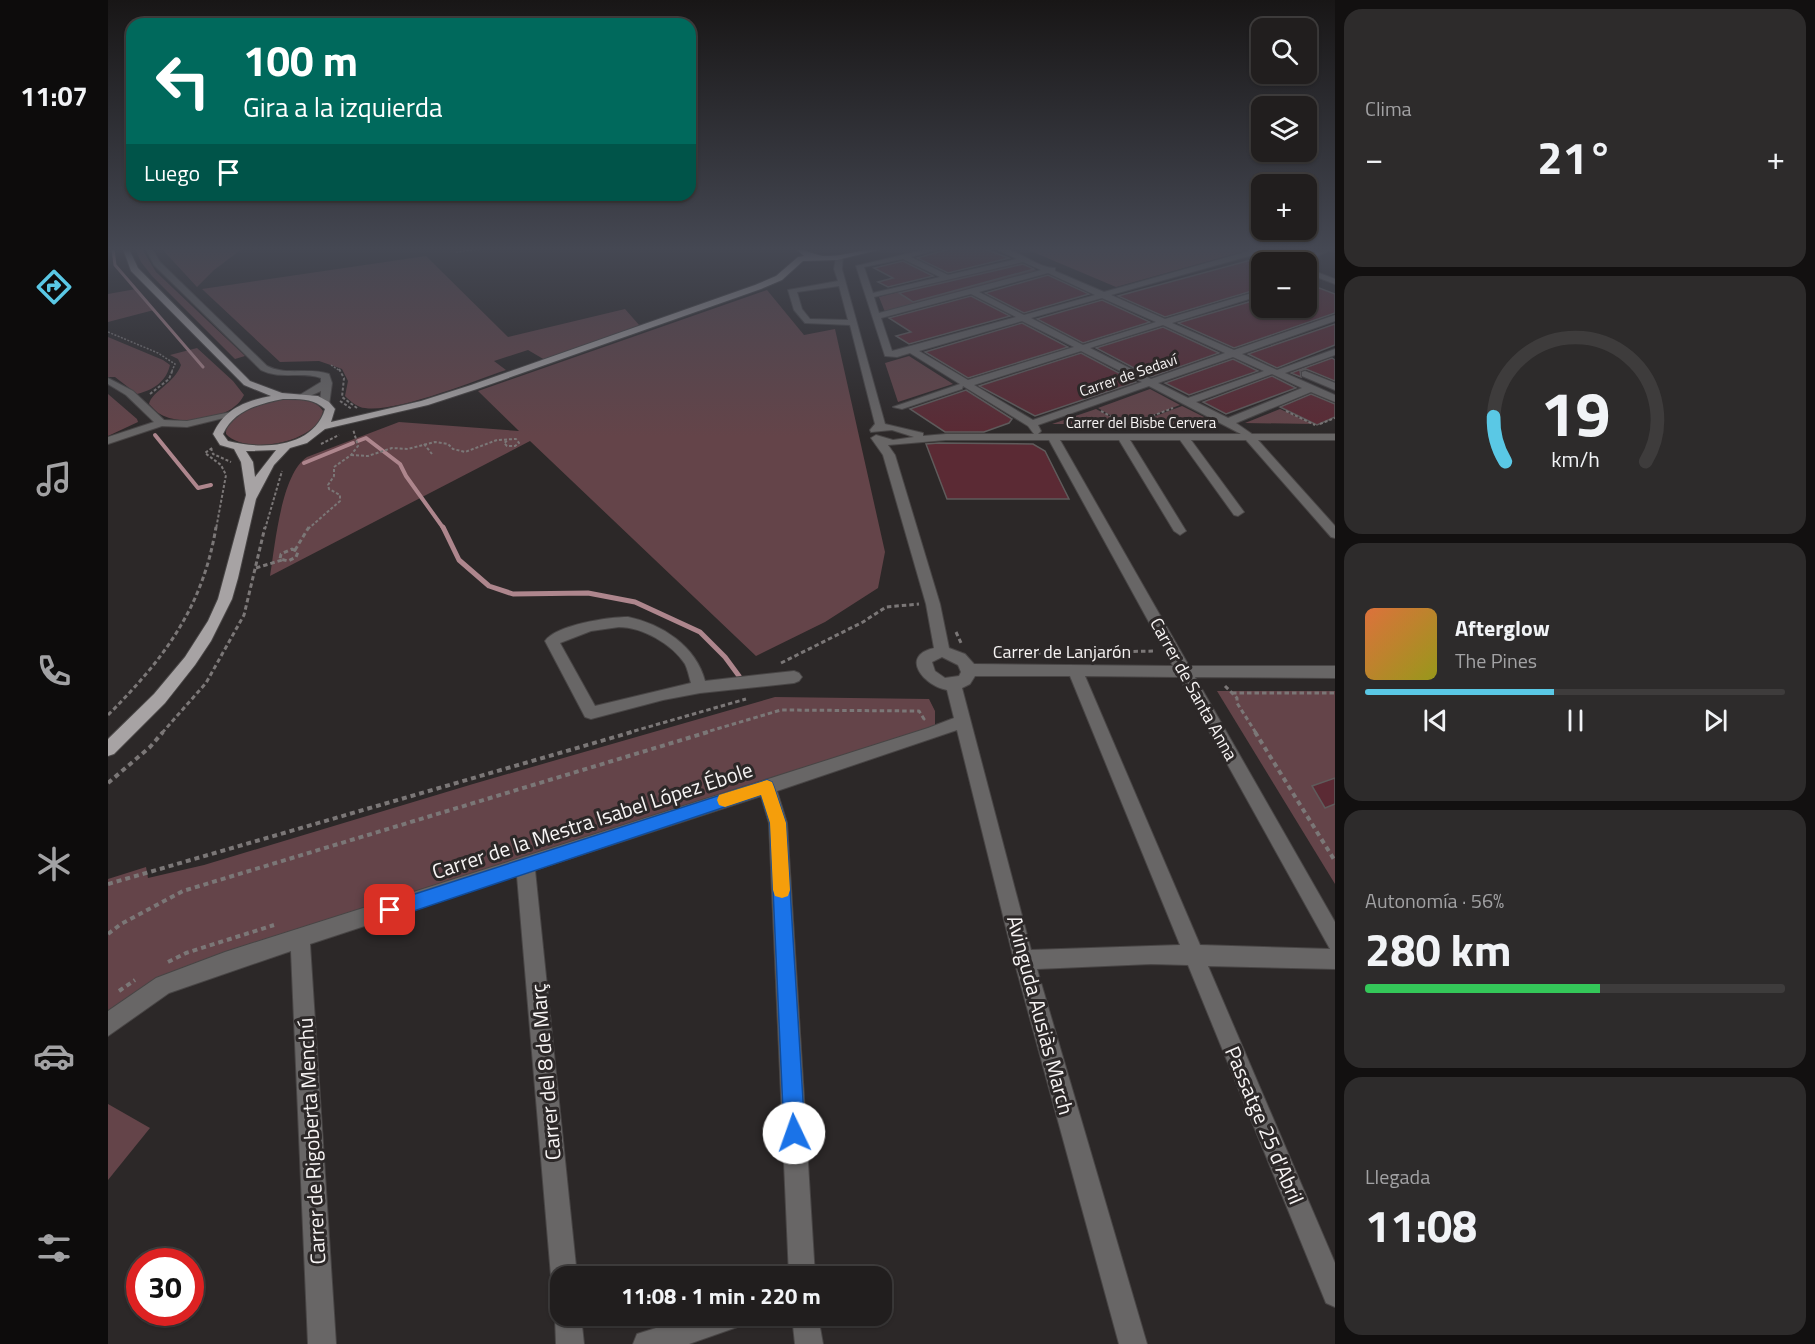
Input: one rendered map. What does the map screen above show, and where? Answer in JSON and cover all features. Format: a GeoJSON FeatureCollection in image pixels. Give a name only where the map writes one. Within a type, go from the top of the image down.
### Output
{"type":"FeatureCollection","features":[{"type":"Feature","properties":{"kind":"main road"},"geometry":{"type":"LineString","coordinates":[[176,312],[247,383],[283,396]]}},
{"type":"Feature","properties":{"kind":"main road"},"geometry":{"type":"LineString","coordinates":[[322,427],[354,414],[394,410],[474,387],[688,312]]}},
{"type":"Feature","properties":{"kind":"main road"},"geometry":{"type":"LineString","coordinates":[[247,383],[250,395],[247,406]]}},
{"type":"Feature","properties":{"kind":"main road"},"geometry":{"type":"LineString","coordinates":[[328,406],[330,418],[322,427],[312,435],[286,446],[260,450],[222,444],[221,424],[231,415],[247,406],[283,396],[303,396],[354,414]]}},
{"type":"Feature","properties":{"kind":"main road"},"geometry":{"type":"LineString","coordinates":[[108,749],[173,683],[208,633],[226,598],[251,493],[270,462],[286,446]]}},
{"type":"Feature","properties":{"kind":"main road"},"geometry":{"type":"LineString","coordinates":[[239,448],[247,462],[251,493]]}},
{"type":"Feature","properties":{"kind":"street"},"geometry":{"type":"LineString","coordinates":[[207,312],[264,368],[275,373],[326,376],[328,406]]}},
{"type":"Feature","properties":{"kind":"street"},"geometry":{"type":"LineString","coordinates":[[800,312],[808,321],[854,323]]}},
{"type":"Feature","properties":{"kind":"street"},"geometry":{"type":"LineString","coordinates":[[851,312],[877,406],[880,424],[876,434]]}},
{"type":"Feature","properties":{"kind":"street"},"geometry":{"type":"LineString","coordinates":[[874,312],[887,353],[893,355],[1045,312]]}},
{"type":"Feature","properties":{"kind":"street"},"geometry":{"type":"LineString","coordinates":[[875,317],[894,312]]}},
{"type":"Feature","properties":{"kind":"street"},"geometry":{"type":"LineString","coordinates":[[1011,312],[1151,383],[1185,403],[1228,422],[1251,437],[1335,534]]}},
{"type":"Feature","properties":{"kind":"street"},"geometry":{"type":"LineString","coordinates":[[1140,312],[1335,399]]}},
{"type":"Feature","properties":{"kind":"street"},"geometry":{"type":"LineString","coordinates":[[1161,312],[1335,387]]}},
{"type":"Feature","properties":{"kind":"street"},"geometry":{"type":"LineString","coordinates":[[898,406],[1197,312]]}},
{"type":"Feature","properties":{"kind":"street","name":"Carrer de Sedaví"},"geometry":{"type":"LineString","coordinates":[[1032,424],[1335,318]]}},
{"type":"Feature","properties":{"kind":"street"},"geometry":{"type":"LineString","coordinates":[[911,350],[963,386],[1032,424],[1039,436]]}},
{"type":"Feature","properties":{"kind":"street"},"geometry":{"type":"LineString","coordinates":[[1185,403],[1335,352]]}},
{"type":"Feature","properties":{"kind":"street"},"geometry":{"type":"LineString","coordinates":[[108,381],[137,399],[161,423]]}},
{"type":"Feature","properties":{"kind":"street"},"geometry":{"type":"LineString","coordinates":[[303,396],[327,383]]}},
{"type":"Feature","properties":{"kind":"street"},"geometry":{"type":"LineString","coordinates":[[1228,422],[1311,388]]}},
{"type":"Feature","properties":{"kind":"street"},"geometry":{"type":"LineString","coordinates":[[1000,413],[1006,411],[1015,414]]}},
{"type":"Feature","properties":{"kind":"street"},"geometry":{"type":"LineString","coordinates":[[877,414],[901,439]]}},
{"type":"Feature","properties":{"kind":"street"},"geometry":{"type":"LineString","coordinates":[[108,441],[161,423],[187,424],[231,415]]}},
{"type":"Feature","properties":{"kind":"street"},"geometry":{"type":"LineString","coordinates":[[187,424],[222,444]]}},
{"type":"Feature","properties":{"kind":"street"},"geometry":{"type":"LineString","coordinates":[[876,434],[890,426]]}},
{"type":"Feature","properties":{"kind":"street"},"geometry":{"type":"LineString","coordinates":[[1126,429],[1180,531]]}},
{"type":"Feature","properties":{"kind":"street","name":"Carrer del Bisbe Cervera"},"geometry":{"type":"LineString","coordinates":[[901,439],[1053,436],[1126,429],[1184,437],[1335,437]]}},
{"type":"Feature","properties":{"kind":"street"},"geometry":{"type":"LineString","coordinates":[[876,434],[889,443],[901,439]]}},
{"type":"Feature","properties":{"kind":"street"},"geometry":{"type":"LineString","coordinates":[[876,434],[889,455],[933,604],[942,652]]}},
{"type":"Feature","properties":{"kind":"street","name":"Carrer de Santa Anna"},"geometry":{"type":"LineString","coordinates":[[1053,436],[1335,941]]}},
{"type":"Feature","properties":{"kind":"street"},"geometry":{"type":"LineString","coordinates":[[1184,437],[1238,512]]}},
{"type":"Feature","properties":{"kind":"street"},"geometry":{"type":"LineString","coordinates":[[891,465],[901,439]]}},
{"type":"Feature","properties":{"kind":"street"},"geometry":{"type":"LineString","coordinates":[[700,687],[692,663],[666,639],[632,622],[602,624],[571,632],[552,641],[591,713],[700,687],[794,677]]}},
{"type":"Feature","properties":{"kind":"street"},"geometry":{"type":"LineString","coordinates":[[942,652],[960,657],[969,670],[965,680],[953,684],[937,681],[924,669],[924,660],[931,654],[942,652]]}},
{"type":"Feature","properties":{"kind":"street","name":"Carrer de Lanjarón"},"geometry":{"type":"LineString","coordinates":[[969,670],[1335,672]]}},
{"type":"Feature","properties":{"kind":"street","name":"Passatge 25 d'Abril"},"geometry":{"type":"LineString","coordinates":[[1075,670],[1335,1294]]}},
{"type":"Feature","properties":{"kind":"street","name":"Avinguda Ausiàs March"},"geometry":{"type":"LineString","coordinates":[[953,684],[1024,960],[1133,1344]]}},
{"type":"Feature","properties":{"kind":"street","name":"Carrer de la Mestra Isabel López Ébole"},"geometry":{"type":"LineString","coordinates":[[108,1025],[121,1013],[163,986],[225,962],[933,734],[963,721]]}},
{"type":"Feature","properties":{"kind":"street"},"geometry":{"type":"LineString","coordinates":[[767,787],[778,823],[801,1266]]}},
{"type":"Feature","properties":{"kind":"street","name":"Carrer del 8 de Març"},"geometry":{"type":"LineString","coordinates":[[525,867],[563,1266]]}},
{"type":"Feature","properties":{"kind":"street","name":"Carrer de Rigoberta Menchú"},"geometry":{"type":"LineString","coordinates":[[300,939],[322,1344]]}},
{"type":"Feature","properties":{"kind":"street"},"geometry":{"type":"LineString","coordinates":[[1024,960],[1151,954],[1335,960]]}},
{"type":"Feature","properties":{"kind":"street"},"geometry":{"type":"LineString","coordinates":[[569,1326],[570,1344]]}},
{"type":"Feature","properties":{"kind":"street"},"geometry":{"type":"LineString","coordinates":[[647,1344],[703,1326]]}},
{"type":"Feature","properties":{"kind":"street"},"geometry":{"type":"LineString","coordinates":[[806,1326],[809,1344]]}},
{"type":"Feature","properties":{"kind":"path"},"geometry":{"type":"LineString","coordinates":[[108,332],[158,353],[175,364],[169,379],[153,393],[137,399]]}},
{"type":"Feature","properties":{"kind":"path"},"geometry":{"type":"LineString","coordinates":[[282,560],[279,558],[283,552],[295,550],[310,525],[322,518],[340,501],[340,495],[329,489],[328,485],[334,476],[334,467],[351,455],[358,446],[353,434],[356,406],[342,397],[345,384],[343,374],[328,364]]}},
{"type":"Feature","properties":{"kind":"path"},"geometry":{"type":"LineString","coordinates":[[323,365],[337,369],[341,374],[342,383],[337,394],[338,399],[354,414]]}},
{"type":"Feature","properties":{"kind":"path"},"geometry":{"type":"LineString","coordinates":[[1095,408],[1126,429],[1185,403]]}},
{"type":"Feature","properties":{"kind":"path"},"geometry":{"type":"LineString","coordinates":[[1279,408],[1318,426],[1335,418]]}},
{"type":"Feature","properties":{"kind":"path"},"geometry":{"type":"LineString","coordinates":[[351,455],[368,456],[387,450],[408,449],[442,442],[455,451],[467,452],[498,440],[507,441]]}},
{"type":"Feature","properties":{"kind":"path"},"geometry":{"type":"LineString","coordinates":[[214,459],[222,444]]}},
{"type":"Feature","properties":{"kind":"path"},"geometry":{"type":"LineString","coordinates":[[108,715],[144,679],[188,620],[209,565],[226,475],[225,469],[205,453],[222,444]]}},
{"type":"Feature","properties":{"kind":"path"},"geometry":{"type":"LineString","coordinates":[[424,444],[432,454]]}},
{"type":"Feature","properties":{"kind":"path"},"geometry":{"type":"LineString","coordinates":[[256,568],[296,557],[298,552],[295,550]]}},
{"type":"Feature","properties":{"kind":"path"},"geometry":{"type":"LineString","coordinates":[[108,884],[759,695],[762,672],[863,622],[886,607],[933,604]]}},
{"type":"Feature","properties":{"kind":"path"},"geometry":{"type":"LineString","coordinates":[[988,654],[1173,651]]}},
{"type":"Feature","properties":{"kind":"path"},"geometry":{"type":"LineString","coordinates":[[1335,693],[1232,693],[1335,861]]}},
{"type":"Feature","properties":{"kind":"path"},"geometry":{"type":"LineString","coordinates":[[108,934],[121,924],[183,891],[781,710],[919,711],[924,719],[913,723]]}},
{"type":"Feature","properties":{"kind":"path"},"geometry":{"type":"LineString","coordinates":[[166,963],[186,953],[276,924]]}},
{"type":"Feature","properties":{"kind":"path"},"geometry":{"type":"LineString","coordinates":[[117,992],[136,979]]}},
{"type":"Feature","properties":{"kind":"shaded area"},"geometry":{"type":"Polygon","coordinates":[[[108,312],[147,312],[108,322],[108,312]]]}},
{"type":"Feature","properties":{"kind":"shaded area"},"geometry":{"type":"Polygon","coordinates":[[[188,312],[198,312],[245,356],[235,359],[188,312]]]}},
{"type":"Feature","properties":{"kind":"shaded area"},"geometry":{"type":"Polygon","coordinates":[[[226,312],[482,312],[508,337],[614,312],[627,312],[640,326],[545,360],[528,350],[494,361],[506,370],[435,395],[395,406],[378,408],[362,408],[345,396],[348,381],[342,369],[319,361],[280,362],[226,312]]]}},
{"type":"Feature","properties":{"kind":"shaded area"},"geometry":{"type":"Polygon","coordinates":[[[705,312],[785,312],[804,335],[835,329],[885,552],[878,588],[825,622],[756,656],[530,441],[270,576],[285,494],[298,466],[307,457],[399,422],[519,431],[478,391],[705,312]]]}},
{"type":"Feature","properties":{"kind":"shaded area"},"geometry":{"type":"Polygon","coordinates":[[[108,337],[170,365],[162,381],[153,388],[137,394],[115,377],[108,377],[108,337]]]}},
{"type":"Feature","properties":{"kind":"shaded area"},"geometry":{"type":"Polygon","coordinates":[[[197,348],[233,381],[244,395],[230,410],[208,418],[184,420],[162,415],[149,404],[154,395],[178,372],[181,365],[178,359],[170,355],[197,348]]]}},
{"type":"Feature","properties":{"kind":"shaded area"},"geometry":{"type":"Polygon","coordinates":[[[909,356],[953,384],[898,402],[885,363],[909,356]]]}},
{"type":"Feature","properties":{"kind":"shaded area"},"geometry":{"type":"Polygon","coordinates":[[[1150,389],[1180,405],[1127,425],[1098,408],[1150,389]]]}},
{"type":"Feature","properties":{"kind":"shaded area"},"geometry":{"type":"Polygon","coordinates":[[[108,394],[138,422],[108,436],[108,394]]]}},
{"type":"Feature","properties":{"kind":"shaded area"},"geometry":{"type":"Polygon","coordinates":[[[284,399],[306,400],[316,404],[323,411],[318,422],[309,431],[280,443],[249,444],[236,441],[226,434],[232,419],[239,413],[257,405],[284,399]]]}},
{"type":"Feature","properties":{"kind":"shaded area"},"geometry":{"type":"Polygon","coordinates":[[[1182,406],[1218,424],[1132,425],[1182,406]]]}},
{"type":"Feature","properties":{"kind":"shaded area"},"geometry":{"type":"Polygon","coordinates":[[[1096,409],[1124,424],[1052,424],[1096,409]]]}},
{"type":"Feature","properties":{"kind":"shaded area"},"geometry":{"type":"Polygon","coordinates":[[[1280,409],[1313,424],[1245,423],[1280,409]]]}},
{"type":"Feature","properties":{"kind":"shaded area"},"geometry":{"type":"Polygon","coordinates":[[[1217,691],[1335,691],[1335,884],[1217,691]]]}},
{"type":"Feature","properties":{"kind":"shaded area"},"geometry":{"type":"Polygon","coordinates":[[[775,697],[929,699],[935,711],[935,727],[225,962],[108,1025],[108,879],[146,867],[148,878],[204,865],[775,697]]]}},
{"type":"Feature","properties":{"kind":"shaded area"},"geometry":{"type":"Polygon","coordinates":[[[108,1104],[150,1128],[108,1180],[108,1104]]]}},
{"type":"Feature","properties":{"kind":"building"},"geometry":{"type":"Polygon","coordinates":[[[912,312],[1002,312],[1010,316],[909,344],[896,336],[911,332],[889,318],[912,312]]]}},
{"type":"Feature","properties":{"kind":"building"},"geometry":{"type":"Polygon","coordinates":[[[1062,312],[1128,312],[1150,322],[1083,343],[1037,319],[1062,312]]]}},
{"type":"Feature","properties":{"kind":"building"},"geometry":{"type":"Polygon","coordinates":[[[1153,312],[1183,312],[1165,317],[1153,312]]]}},
{"type":"Feature","properties":{"kind":"building"},"geometry":{"type":"Polygon","coordinates":[[[1216,312],[1251,312],[1251,318],[1317,318],[1317,312],[1335,312],[1335,313],[1234,348],[1178,323],[1216,312]]]}},
{"type":"Feature","properties":{"kind":"building"},"geometry":{"type":"Polygon","coordinates":[[[1022,323],[1068,347],[968,378],[925,352],[1022,323]]]}},
{"type":"Feature","properties":{"kind":"building"},"geometry":{"type":"Polygon","coordinates":[[[1335,324],[1335,345],[1277,368],[1248,354],[1335,324]]]}},
{"type":"Feature","properties":{"kind":"building"},"geometry":{"type":"Polygon","coordinates":[[[1163,327],[1219,353],[1151,377],[1096,348],[1163,327]]]}},
{"type":"Feature","properties":{"kind":"building"},"geometry":{"type":"Polygon","coordinates":[[[1081,353],[1136,382],[1035,416],[979,386],[1081,353]]]}},
{"type":"Feature","properties":{"kind":"building"},"geometry":{"type":"Polygon","coordinates":[[[1332,358],[1335,360],[1335,381],[1306,369],[1300,371],[1301,377],[1291,373],[1332,358]]]}},
{"type":"Feature","properties":{"kind":"building"},"geometry":{"type":"Polygon","coordinates":[[[1233,359],[1258,371],[1189,395],[1165,383],[1233,359]]]}},
{"type":"Feature","properties":{"kind":"building"},"geometry":{"type":"Polygon","coordinates":[[[1272,376],[1296,388],[1226,414],[1203,402],[1272,376]]]}},
{"type":"Feature","properties":{"kind":"building"},"geometry":{"type":"Polygon","coordinates":[[[966,390],[1012,419],[1009,423],[984,432],[945,432],[910,409],[966,390]]]}},
{"type":"Feature","properties":{"kind":"building"},"geometry":{"type":"Polygon","coordinates":[[[1311,394],[1335,404],[1335,417],[1317,425],[1280,407],[1311,394]]]}},
{"type":"Feature","properties":{"kind":"building"},"geometry":{"type":"Polygon","coordinates":[[[926,444],[1033,444],[1045,451],[1069,499],[947,499],[926,444]]]}},
{"type":"Feature","properties":{"kind":"building"},"geometry":{"type":"Polygon","coordinates":[[[1335,778],[1335,804],[1325,808],[1312,786],[1335,778]]]}},
{"type":"Feature","properties":{"kind":"waterway"},"geometry":{"type":"LineString","coordinates":[[155,312],[203,367]]}},
{"type":"Feature","properties":{"kind":"waterway"},"geometry":{"type":"LineString","coordinates":[[155,435],[198,488],[211,485]]}},
{"type":"Feature","properties":{"kind":"waterway"},"geometry":{"type":"LineString","coordinates":[[358,441],[366,438],[400,464],[444,529]]}},
{"type":"Feature","properties":{"kind":"waterway"},"geometry":{"type":"LineString","coordinates":[[304,463],[353,443]]}},
{"type":"Feature","properties":{"kind":"waterway"},"geometry":{"type":"LineString","coordinates":[[444,529],[459,560],[489,586],[513,594],[588,593],[635,602],[700,632],[725,657],[739,676]]}},
{"type":"Feature","properties":{"kind":"slow traffic"},"geometry":{"type":"LineString","coordinates":[[725,800],[767,787],[778,823],[782,890]]}},
{"type":"Feature","properties":{"kind":"route"},"geometry":{"type":"LineString","coordinates":[[390,910],[767,787],[778,823],[794,1133]]}}]}
